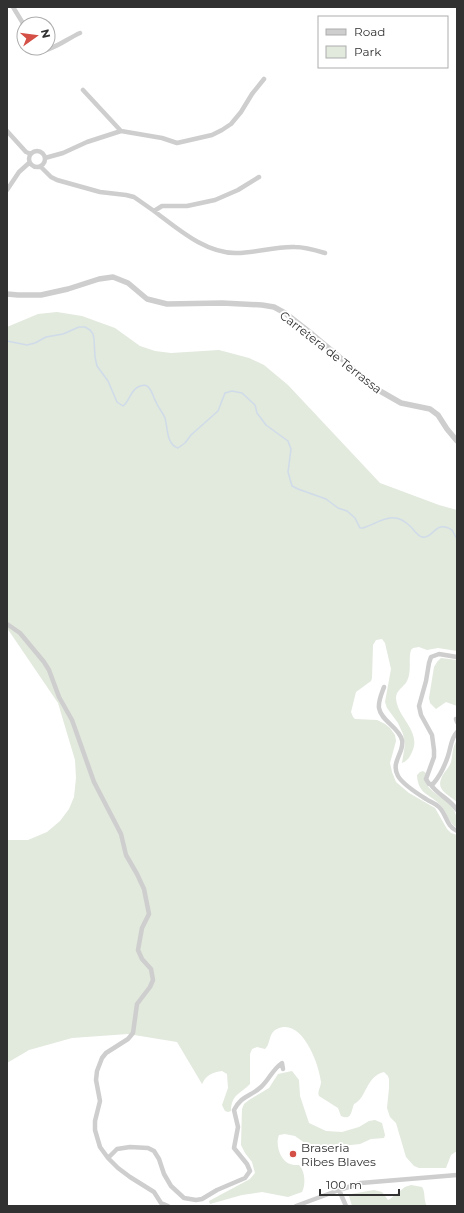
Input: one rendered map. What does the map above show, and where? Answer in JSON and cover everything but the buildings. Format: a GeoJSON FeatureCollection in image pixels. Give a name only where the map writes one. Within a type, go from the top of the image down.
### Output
{"type":"FeatureCollection","features":[{"type":"Feature","properties":{"kind":"street"},"geometry":{"type":"LineString","coordinates":[[13,7],[18,16]]}},
{"type":"Feature","properties":{"kind":"street"},"geometry":{"type":"LineString","coordinates":[[56,46],[80,33]]}},
{"type":"Feature","properties":{"kind":"street"},"geometry":{"type":"LineString","coordinates":[[45,158],[63,153],[88,142],[121,132],[162,138],[176,143],[212,135],[231,124],[242,112],[252,94],[264,79]]}},
{"type":"Feature","properties":{"kind":"street"},"geometry":{"type":"LineString","coordinates":[[83,90],[121,132]]}},
{"type":"Feature","properties":{"kind":"street"},"geometry":{"type":"LineString","coordinates":[[7,131],[26,152],[31,154]]}},
{"type":"Feature","properties":{"kind":"street"},"geometry":{"type":"LineString","coordinates":[[7,190],[19,172],[29,163],[31,154],[38,151],[43,153],[45,163],[41,167]]}},
{"type":"Feature","properties":{"kind":"street"},"geometry":{"type":"LineString","coordinates":[[29,163],[33,167],[41,167],[51,177],[57,180],[100,192],[134,197],[194,240],[204,246],[219,251],[240,253],[294,247],[310,248],[325,253]]}},
{"type":"Feature","properties":{"kind":"street"},"geometry":{"type":"LineString","coordinates":[[154,211],[162,206],[187,206],[215,200],[238,190],[259,177]]}},
{"type":"Feature","properties":{"kind":"street","name":"Carretera de Terrassa"},"geometry":{"type":"LineString","coordinates":[[7,294],[41,295],[68,290],[99,278],[113,277],[128,283],[147,299],[167,304],[222,303],[274,307],[285,313],[312,334],[380,391],[401,403],[430,409],[438,416],[457,440]]}},
{"type":"Feature","properties":{"kind":"street"},"geometry":{"type":"LineString","coordinates":[[7,624],[20,633],[49,670],[59,697],[72,720],[94,782],[121,834],[126,855],[144,888],[149,914],[142,928],[138,950],[142,959],[151,969],[153,980],[150,987],[137,1004],[133,1033],[128,1039],[106,1053],[102,1058],[97,1071],[96,1080],[100,1101],[95,1130],[100,1147],[108,1158],[130,1177],[154,1192],[159,1205],[168,1206]]}},
{"type":"Feature","properties":{"kind":"street"},"geometry":{"type":"LineString","coordinates":[[457,657],[439,654],[431,657],[420,703],[421,715],[430,732],[434,745],[434,757],[426,779],[428,783],[432,784],[437,792],[451,802],[457,810]]}},
{"type":"Feature","properties":{"kind":"street"},"geometry":{"type":"LineString","coordinates":[[384,687],[379,703],[379,710],[398,732],[402,740],[402,747],[396,763],[398,776],[411,788],[439,807],[449,826],[457,831]]}},
{"type":"Feature","properties":{"kind":"street"},"geometry":{"type":"LineString","coordinates":[[432,784],[436,781],[445,764],[453,738],[457,732]]}},
{"type":"Feature","properties":{"kind":"street"},"geometry":{"type":"LineString","coordinates":[[108,1158],[117,1149],[130,1147],[148,1148],[154,1151],[160,1159],[164,1174],[171,1186],[184,1198],[196,1200],[202,1199],[217,1190],[245,1178],[250,1171],[247,1164],[234,1148],[238,1127],[234,1110],[243,1098],[260,1088],[275,1067],[282,1063],[283,1069]]}},
{"type":"Feature","properties":{"kind":"street"},"geometry":{"type":"LineString","coordinates":[[296,1206],[361,1183],[457,1175]]}},
{"type":"Feature","properties":{"kind":"street"},"geometry":{"type":"LineString","coordinates":[[339,1190],[346,1206]]}},
{"type":"Feature","properties":{"kind":"green space"},"geometry":{"type":"Polygon","coordinates":[[[57,312],[82,316],[115,328],[140,346],[155,351],[171,353],[219,350],[249,358],[264,365],[288,385],[380,483],[439,505],[457,510],[457,651],[438,648],[427,650],[419,647],[411,650],[410,669],[406,683],[396,695],[397,705],[412,731],[414,738],[412,752],[408,759],[402,763],[405,744],[403,734],[385,702],[391,669],[385,643],[382,639],[376,640],[373,645],[371,681],[356,692],[351,712],[355,719],[377,720],[390,728],[395,735],[396,741],[390,763],[396,782],[409,793],[435,808],[447,829],[451,833],[457,835],[457,1151],[451,1155],[446,1168],[419,1168],[414,1166],[406,1157],[396,1123],[390,1117],[387,1108],[389,1079],[384,1072],[373,1078],[362,1097],[354,1104],[349,1116],[341,1116],[338,1108],[319,1096],[318,1092],[321,1082],[320,1074],[308,1044],[294,1030],[286,1027],[277,1029],[272,1033],[265,1049],[257,1047],[252,1049],[250,1054],[250,1084],[234,1098],[231,1111],[228,1112],[225,1111],[222,1105],[228,1088],[227,1074],[222,1071],[213,1073],[206,1078],[202,1084],[177,1042],[128,1034],[72,1038],[29,1050],[7,1063],[7,840],[28,840],[47,832],[60,821],[69,809],[74,797],[76,778],[75,760],[58,703],[7,628],[7,327],[38,314],[57,312]]]}},
{"type":"Feature","properties":{"kind":"green space"},"geometry":{"type":"Polygon","coordinates":[[[441,658],[457,660],[457,706],[446,702],[436,709],[430,703],[429,698],[434,667],[441,658]]]}},
{"type":"Feature","properties":{"kind":"green space"},"geometry":{"type":"Polygon","coordinates":[[[457,740],[457,802],[442,790],[440,783],[441,778],[451,763],[453,748],[457,740]]]}},
{"type":"Feature","properties":{"kind":"green space"},"geometry":{"type":"Polygon","coordinates":[[[423,771],[426,773],[426,784],[429,788],[447,802],[453,809],[456,816],[457,828],[450,821],[442,807],[420,787],[417,775],[423,771]]]}},
{"type":"Feature","properties":{"kind":"green space"},"geometry":{"type":"Polygon","coordinates":[[[292,1071],[299,1080],[300,1096],[309,1123],[326,1131],[342,1132],[375,1120],[382,1123],[385,1135],[384,1138],[371,1139],[360,1144],[331,1147],[309,1146],[295,1136],[285,1134],[279,1135],[278,1147],[281,1156],[286,1162],[292,1165],[299,1165],[303,1171],[304,1182],[302,1192],[288,1197],[262,1192],[242,1195],[210,1204],[209,1201],[250,1179],[255,1173],[252,1162],[241,1145],[242,1109],[244,1104],[269,1088],[278,1074],[292,1071]]]}},
{"type":"Feature","properties":{"kind":"green space"},"geometry":{"type":"Polygon","coordinates":[[[411,1185],[422,1187],[427,1206],[352,1206],[349,1196],[351,1194],[374,1190],[382,1192],[388,1200],[405,1187],[411,1185]]]}},
{"type":"Feature","properties":{"kind":"waterway"},"geometry":{"type":"LineString","coordinates":[[7,341],[27,345],[35,343],[46,337],[63,334],[79,327],[85,327],[90,330],[94,339],[97,366],[108,381],[117,402],[123,406],[135,389],[142,385],[149,387],[165,418],[169,439],[171,443],[178,448],[218,411],[225,393],[232,391],[242,393],[255,405],[257,413],[266,425],[288,441],[291,449],[288,472],[292,486],[326,499],[338,508],[347,511],[355,518],[360,528],[387,518],[393,518],[405,522],[422,537],[426,537],[438,528],[446,527],[452,530],[457,539]]}},
{"type":"Feature","properties":{"kind":"place","name":"Braseria Ribes Blaves"},"geometry":{"type":"Point","coordinates":[293,1154]}}]}
